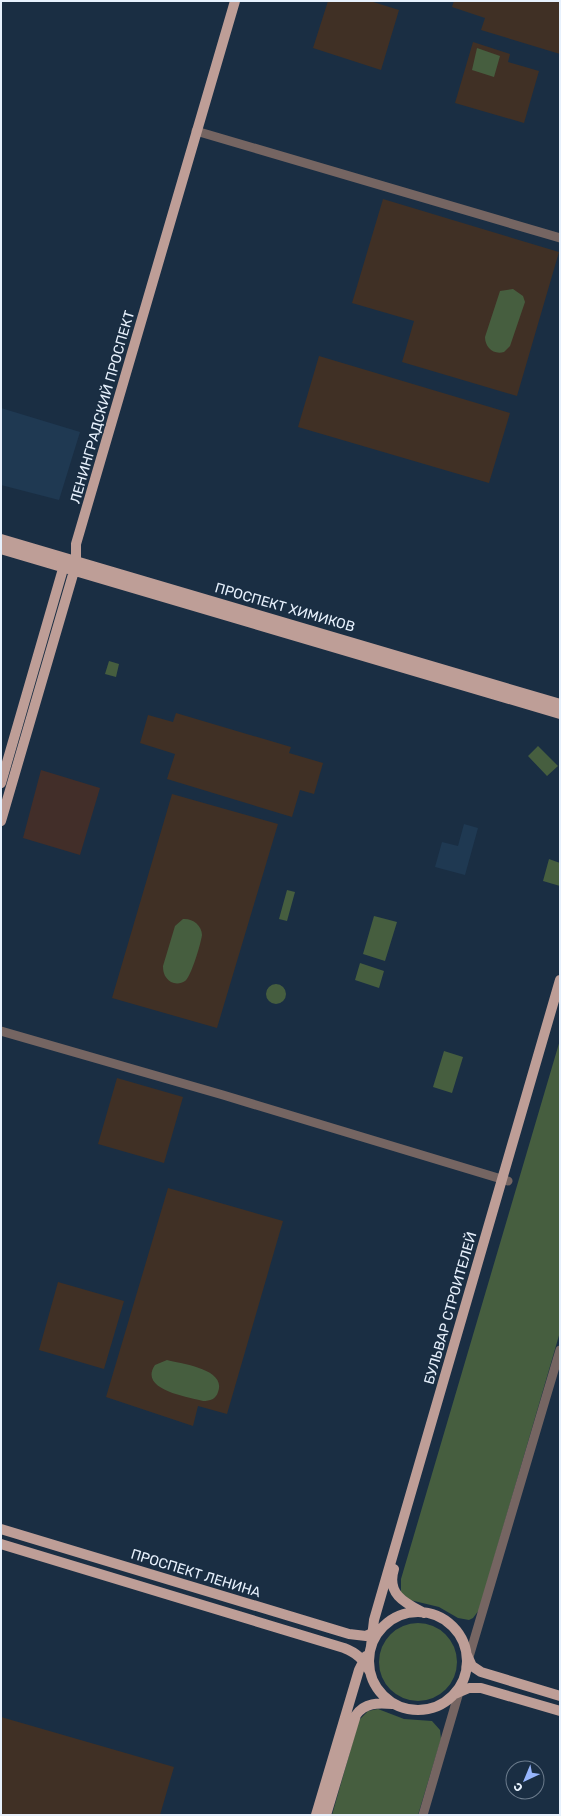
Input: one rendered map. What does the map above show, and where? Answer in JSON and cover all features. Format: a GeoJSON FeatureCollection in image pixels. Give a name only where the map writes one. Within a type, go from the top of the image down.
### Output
{"type":"FeatureCollection","features":[{"type":"Feature","properties":{"kind":"main road","name":"ЛЕНИНГРАДСКИЙ ПРОСПЕКТ"},"geometry":{"type":"LineString","coordinates":[[1,821],[75,566],[76,544],[235,1]]}},
{"type":"Feature","properties":{"kind":"main road","name":"ПРОСПЕКТ ХИМИКОВ"},"geometry":{"type":"LineString","coordinates":[[1,539],[64,563]]}},
{"type":"Feature","properties":{"kind":"main road"},"geometry":{"type":"LineString","coordinates":[[1,783],[64,563],[76,544]]}},
{"type":"Feature","properties":{"kind":"main road","name":"ПРОСПЕКТ ХИМИКОВ"},"geometry":{"type":"LineString","coordinates":[[1,549],[75,566],[560,704]]}},
{"type":"Feature","properties":{"kind":"main road","name":"ПРОСПЕКТ ХИМИКОВ"},"geometry":{"type":"LineString","coordinates":[[75,566],[560,714]]}},
{"type":"Feature","properties":{"kind":"main road","name":"БУЛЬВАР СТРОИТЕЛЕЙ"},"geometry":{"type":"LineString","coordinates":[[424,1613],[410,1605],[397,1594],[392,1587],[391,1576],[505,1180],[560,980]]}},
{"type":"Feature","properties":{"kind":"main road","name":"БУЛЬВАР СТРОИТЕЛЕЙ"},"geometry":{"type":"LineString","coordinates":[[371,1648],[371,1634],[386,1575],[560,1003]]}},
{"type":"Feature","properties":{"kind":"main road","name":"ПРОСПЕКТ ЛЕНИНА"},"geometry":{"type":"LineString","coordinates":[[1,1529],[348,1634],[360,1636],[371,1634],[382,1628]]}},
{"type":"Feature","properties":{"kind":"main road","name":"ПРОСПЕКТ ЛЕНИНА"},"geometry":{"type":"LineString","coordinates":[[1,1544],[344,1648],[356,1653],[363,1660],[370,1672]]}},
{"type":"Feature","properties":{"kind":"main road"},"geometry":{"type":"LineString","coordinates":[[316,1815],[363,1660],[382,1628],[399,1616],[415,1612],[441,1618],[460,1636],[467,1660],[476,1670],[560,1696]]}},
{"type":"Feature","properties":{"kind":"main road"},"geometry":{"type":"LineString","coordinates":[[371,1648],[370,1672],[376,1686],[393,1704]]}},
{"type":"Feature","properties":{"kind":"main road"},"geometry":{"type":"LineString","coordinates":[[326,1815],[356,1715],[361,1709],[372,1704],[393,1704],[407,1710],[423,1710],[437,1706],[450,1698],[461,1686],[467,1660]]}},
{"type":"Feature","properties":{"kind":"main road"},"geometry":{"type":"LineString","coordinates":[[461,1686],[481,1688],[560,1712]]}},
{"type":"Feature","properties":{"kind":"street"},"geometry":{"type":"LineString","coordinates":[[196,131],[560,238]]}},
{"type":"Feature","properties":{"kind":"street"},"geometry":{"type":"LineString","coordinates":[[1,1031],[223,1095],[505,1180]]}},
{"type":"Feature","properties":{"kind":"street"},"geometry":{"type":"LineString","coordinates":[[467,1660],[560,1350]]}},
{"type":"Feature","properties":{"kind":"street"},"geometry":{"type":"LineString","coordinates":[[423,1815],[461,1686]]}},
{"type":"Feature","properties":{"kind":"shaded area"},"geometry":{"type":"Polygon","coordinates":[[[328,1],[370,1],[399,10],[381,70],[313,48],[328,1]]]}},
{"type":"Feature","properties":{"kind":"shaded area"},"geometry":{"type":"Polygon","coordinates":[[[454,1],[560,1],[560,54],[481,30],[485,18],[452,7],[454,1]]]}},
{"type":"Feature","properties":{"kind":"shaded area"},"geometry":{"type":"Polygon","coordinates":[[[473,42],[510,54],[508,62],[539,71],[524,123],[455,103],[473,42]]]}},
{"type":"Feature","properties":{"kind":"shaded area"},"geometry":{"type":"Polygon","coordinates":[[[383,199],[559,252],[517,396],[402,362],[414,321],[352,303],[383,199]]]}},
{"type":"Feature","properties":{"kind":"shaded area"},"geometry":{"type":"Polygon","coordinates":[[[319,356],[510,413],[489,483],[298,427],[319,356]]]}},
{"type":"Feature","properties":{"kind":"shaded area"},"geometry":{"type":"Polygon","coordinates":[[[1,408],[80,432],[59,500],[1,485],[1,408]]]}},
{"type":"Feature","properties":{"kind":"shaded area"},"geometry":{"type":"Polygon","coordinates":[[[176,713],[291,747],[289,753],[323,763],[314,794],[300,790],[292,817],[167,779],[175,754],[140,743],[148,715],[173,722],[176,713]]]}},
{"type":"Feature","properties":{"kind":"shaded area"},"geometry":{"type":"Polygon","coordinates":[[[41,770],[100,788],[80,855],[23,838],[41,770]]]}},
{"type":"Feature","properties":{"kind":"shaded area"},"geometry":{"type":"Polygon","coordinates":[[[172,794],[278,824],[217,1028],[112,998],[172,794]]]}},
{"type":"Feature","properties":{"kind":"shaded area"},"geometry":{"type":"Polygon","coordinates":[[[464,824],[478,828],[465,875],[435,867],[442,842],[458,846],[464,824]]]}},
{"type":"Feature","properties":{"kind":"shaded area"},"geometry":{"type":"Polygon","coordinates":[[[117,1078],[183,1097],[164,1163],[98,1144],[117,1078]]]}},
{"type":"Feature","properties":{"kind":"shaded area"},"geometry":{"type":"Polygon","coordinates":[[[168,1188],[283,1221],[227,1414],[198,1406],[193,1426],[106,1397],[168,1188]]]}},
{"type":"Feature","properties":{"kind":"shaded area"},"geometry":{"type":"Polygon","coordinates":[[[58,1282],[124,1301],[104,1369],[39,1350],[58,1282]]]}},
{"type":"Feature","properties":{"kind":"shaded area"},"geometry":{"type":"Polygon","coordinates":[[[1,1717],[174,1767],[160,1815],[1,1815],[1,1717]]]}},
{"type":"Feature","properties":{"kind":"green space"},"geometry":{"type":"Polygon","coordinates":[[[477,48],[500,56],[494,77],[472,70],[477,48]]]}},
{"type":"Feature","properties":{"kind":"green space"},"geometry":{"type":"Polygon","coordinates":[[[513,289],[523,296],[525,302],[510,346],[504,352],[500,353],[493,351],[488,347],[485,337],[500,291],[513,289]]]}},
{"type":"Feature","properties":{"kind":"green space"},"geometry":{"type":"Polygon","coordinates":[[[109,661],[119,664],[116,677],[105,674],[109,661]]]}},
{"type":"Feature","properties":{"kind":"green space"},"geometry":{"type":"Polygon","coordinates":[[[538,746],[558,766],[547,776],[528,756],[538,746]]]}},
{"type":"Feature","properties":{"kind":"green space"},"geometry":{"type":"Polygon","coordinates":[[[549,859],[560,863],[560,886],[543,881],[549,859]]]}},
{"type":"Feature","properties":{"kind":"green space"},"geometry":{"type":"Polygon","coordinates":[[[287,890],[295,892],[287,921],[279,919],[287,890]]]}},
{"type":"Feature","properties":{"kind":"green space"},"geometry":{"type":"Polygon","coordinates":[[[374,916],[397,922],[385,961],[363,954],[374,916]]]}},
{"type":"Feature","properties":{"kind":"green space"},"geometry":{"type":"Polygon","coordinates":[[[183,919],[196,923],[202,931],[202,935],[190,973],[185,981],[176,983],[171,982],[166,977],[163,966],[175,926],[183,919]]]}},
{"type":"Feature","properties":{"kind":"green space"},"geometry":{"type":"Polygon","coordinates":[[[360,963],[384,971],[379,988],[355,980],[360,963]]]}},
{"type":"Feature","properties":{"kind":"green space"},"geometry":{"type":"Polygon","coordinates":[[[276,984],[283,987],[286,994],[283,1001],[276,1004],[269,1001],[266,994],[269,987],[276,984]]]}},
{"type":"Feature","properties":{"kind":"green space"},"geometry":{"type":"Polygon","coordinates":[[[560,1040],[560,1332],[479,1610],[473,1618],[469,1620],[458,1618],[439,1607],[410,1600],[401,1593],[401,1579],[560,1040]]]}},
{"type":"Feature","properties":{"kind":"green space"},"geometry":{"type":"Polygon","coordinates":[[[444,1051],[463,1057],[452,1093],[433,1087],[444,1051]]]}},
{"type":"Feature","properties":{"kind":"green space"},"geometry":{"type":"Polygon","coordinates":[[[167,1360],[202,1369],[210,1373],[216,1378],[219,1384],[216,1396],[210,1400],[203,1401],[167,1391],[159,1386],[153,1381],[152,1374],[155,1365],[167,1360]]]}},
{"type":"Feature","properties":{"kind":"green space"},"geometry":{"type":"Polygon","coordinates":[[[418,1623],[433,1626],[440,1630],[450,1640],[454,1647],[457,1662],[454,1677],[450,1684],[440,1694],[433,1698],[418,1701],[403,1698],[396,1694],[386,1684],[382,1677],[379,1662],[382,1647],[386,1640],[396,1630],[403,1626],[418,1623]]]}},
{"type":"Feature","properties":{"kind":"green space"},"geometry":{"type":"Polygon","coordinates":[[[378,1709],[404,1719],[432,1721],[440,1730],[441,1739],[418,1815],[332,1815],[359,1720],[368,1711],[378,1709]]]}}]}
